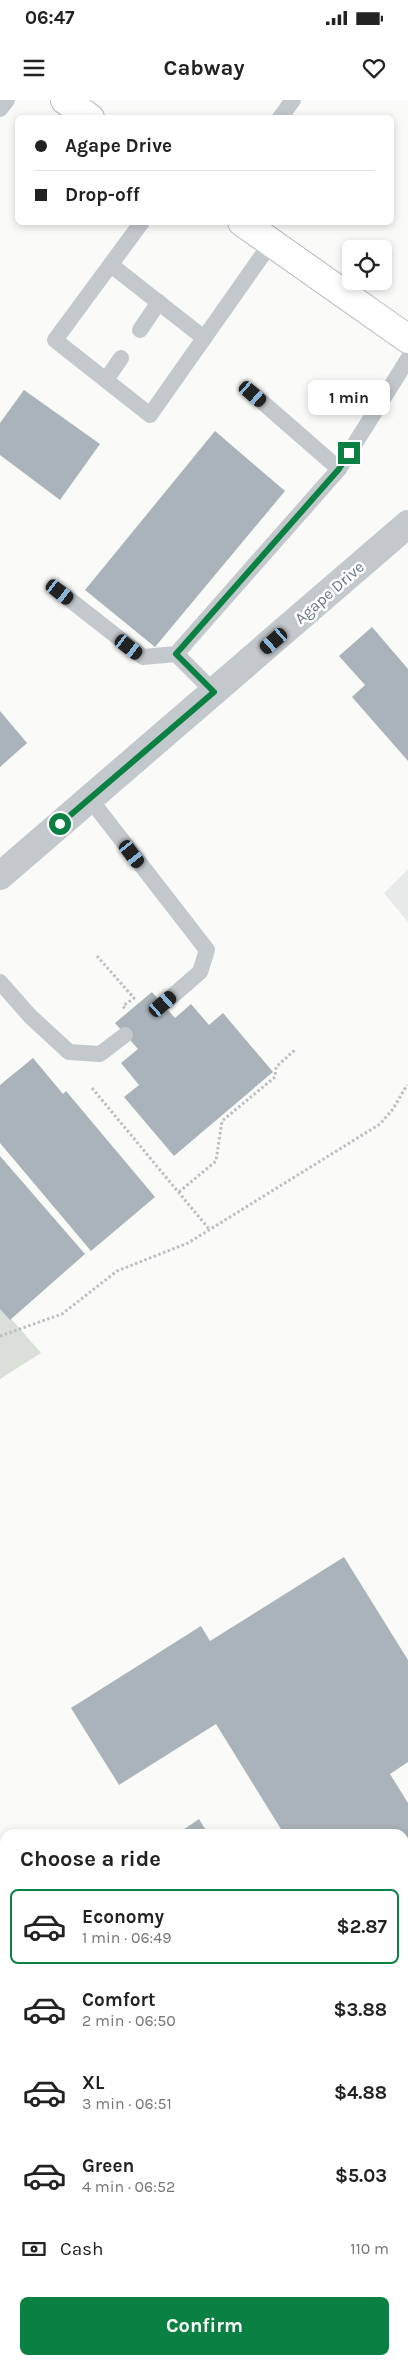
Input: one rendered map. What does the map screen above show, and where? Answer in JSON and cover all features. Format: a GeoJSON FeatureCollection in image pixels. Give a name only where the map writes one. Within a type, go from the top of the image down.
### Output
{"type":"FeatureCollection","features":[{"type":"Feature","properties":{"kind":"main road"},"geometry":{"type":"LineString","coordinates":[[65,100],[86,115]]}},
{"type":"Feature","properties":{"kind":"main road"},"geometry":{"type":"LineString","coordinates":[[246,225],[408,339]]}},
{"type":"Feature","properties":{"kind":"street","name":"Agape Drive"},"geometry":{"type":"LineString","coordinates":[[0,876],[408,524]]}},
{"type":"Feature","properties":{"kind":"lane"},"geometry":{"type":"LineString","coordinates":[[0,109],[7,100]]}},
{"type":"Feature","properties":{"kind":"lane"},"geometry":{"type":"LineString","coordinates":[[282,115],[293,100]]}},
{"type":"Feature","properties":{"kind":"lane"},"geometry":{"type":"LineString","coordinates":[[140,225],[55,340],[150,415],[270,243]]}},
{"type":"Feature","properties":{"kind":"lane"},"geometry":{"type":"LineString","coordinates":[[111,265],[204,338]]}},
{"type":"Feature","properties":{"kind":"lane"},"geometry":{"type":"LineString","coordinates":[[140,330],[159,302]]}},
{"type":"Feature","properties":{"kind":"lane"},"geometry":{"type":"LineString","coordinates":[[106,380],[121,358]]}},
{"type":"Feature","properties":{"kind":"lane"},"geometry":{"type":"LineString","coordinates":[[60,592],[143,658],[176,654],[339,469],[408,359]]}},
{"type":"Feature","properties":{"kind":"lane"},"geometry":{"type":"LineString","coordinates":[[253,394],[339,469]]}},
{"type":"Feature","properties":{"kind":"lane"},"geometry":{"type":"LineString","coordinates":[[176,654],[214,692]]}},
{"type":"Feature","properties":{"kind":"lane"},"geometry":{"type":"LineString","coordinates":[[90,798],[207,950],[200,972],[163,1004]]}},
{"type":"Feature","properties":{"kind":"lane"},"geometry":{"type":"LineString","coordinates":[[0,982],[30,1016],[69,1052],[100,1054],[125,1035]]}},
{"type":"Feature","properties":{"kind":"path"},"geometry":{"type":"LineString","coordinates":[[97,956],[134,998],[123,1006],[130,1015]]}},
{"type":"Feature","properties":{"kind":"path"},"geometry":{"type":"LineString","coordinates":[[179,1192],[216,1161],[222,1121],[275,1077],[276,1067],[296,1049]]}},
{"type":"Feature","properties":{"kind":"path"},"geometry":{"type":"LineString","coordinates":[[0,1336],[62,1314],[117,1271],[188,1243],[380,1124],[407,1085]]}},
{"type":"Feature","properties":{"kind":"path"},"geometry":{"type":"LineString","coordinates":[[92,1088],[210,1229]]}},
{"type":"Feature","properties":{"kind":"shaded area"},"geometry":{"type":"Polygon","coordinates":[[[408,869],[408,922],[384,893],[408,869]]]}},
{"type":"Feature","properties":{"kind":"shaded area"},"geometry":{"type":"Polygon","coordinates":[[[0,1306],[41,1353],[0,1379],[0,1306]]]}},
{"type":"Feature","properties":{"kind":"building"},"geometry":{"type":"Polygon","coordinates":[[[24,390],[100,444],[60,500],[0,455],[0,423],[24,390]]]}},
{"type":"Feature","properties":{"kind":"building"},"geometry":{"type":"Polygon","coordinates":[[[215,431],[285,491],[155,647],[85,590],[215,431]]]}},
{"type":"Feature","properties":{"kind":"building"},"geometry":{"type":"Polygon","coordinates":[[[372,627],[408,669],[408,761],[352,697],[365,685],[339,656],[372,627]]]}},
{"type":"Feature","properties":{"kind":"building"},"geometry":{"type":"Polygon","coordinates":[[[0,711],[27,743],[0,767],[0,711]]]}},
{"type":"Feature","properties":{"kind":"building"},"geometry":{"type":"Polygon","coordinates":[[[152,992],[175,1018],[191,1004],[209,1025],[223,1013],[273,1072],[174,1156],[124,1097],[139,1085],[121,1063],[138,1049],[115,1023],[152,992]]]}},
{"type":"Feature","properties":{"kind":"building"},"geometry":{"type":"Polygon","coordinates":[[[33,1058],[63,1094],[66,1091],[155,1197],[91,1251],[0,1143],[0,1085],[33,1058]]]}},
{"type":"Feature","properties":{"kind":"building"},"geometry":{"type":"Polygon","coordinates":[[[0,1156],[85,1254],[10,1320],[0,1309],[0,1156]]]}},
{"type":"Feature","properties":{"kind":"building"},"geometry":{"type":"Polygon","coordinates":[[[344,1557],[408,1660],[408,1762],[390,1774],[408,1803],[408,1829],[281,1829],[216,1724],[119,1785],[71,1708],[201,1626],[210,1641],[344,1557]]]}},
{"type":"Feature","properties":{"kind":"building"},"geometry":{"type":"Polygon","coordinates":[[[199,1819],[205,1829],[184,1829],[199,1819]]]}},
{"type":"Feature","properties":{"kind":"route"},"geometry":{"type":"LineString","coordinates":[[60,824],[214,692],[176,654],[339,469],[349,453]]}}]}
